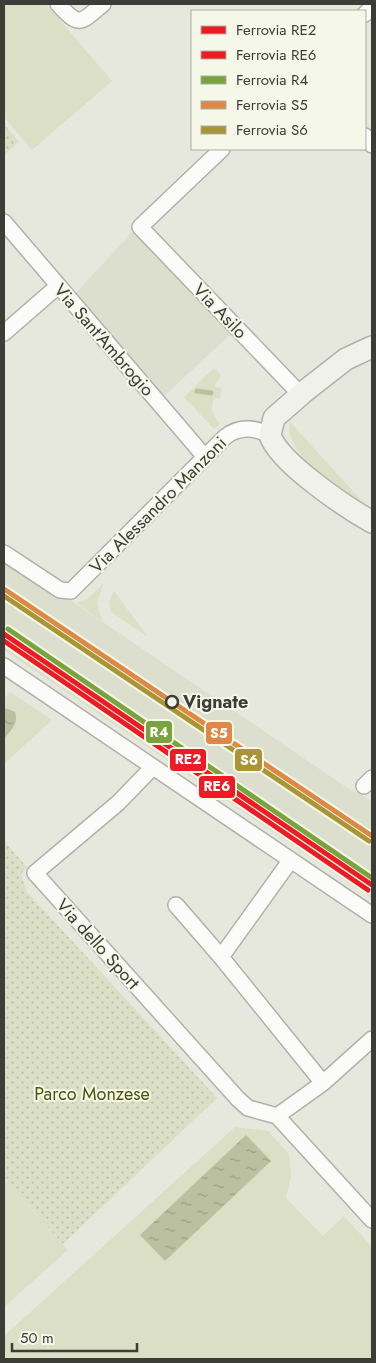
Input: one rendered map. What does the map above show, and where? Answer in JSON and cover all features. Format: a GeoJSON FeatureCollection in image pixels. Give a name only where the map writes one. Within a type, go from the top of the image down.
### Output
{"type":"FeatureCollection","features":[{"type":"Feature","properties":{"kind":"street"},"geometry":{"type":"LineString","coordinates":[[58,4],[72,19],[79,21],[86,18],[102,4]]}},
{"type":"Feature","properties":{"kind":"street","name":"Via Asilo"},"geometry":{"type":"LineString","coordinates":[[221,150],[140,228],[301,395]]}},
{"type":"Feature","properties":{"kind":"street","name":"Via Sant'Ambrogio"},"geometry":{"type":"LineString","coordinates":[[4,222],[205,457]]}},
{"type":"Feature","properties":{"kind":"street"},"geometry":{"type":"LineString","coordinates":[[4,333],[58,286]]}},
{"type":"Feature","properties":{"kind":"street"},"geometry":{"type":"LineString","coordinates":[[372,347],[346,359],[274,418],[270,435],[282,456],[302,473],[372,522]]}},
{"type":"Feature","properties":{"kind":"street","name":"Via Alessandro Manzoni"},"geometry":{"type":"LineString","coordinates":[[4,553],[60,590],[67,592],[73,590],[225,437],[236,430],[256,430],[270,435]]}},
{"type":"Feature","properties":{"kind":"street"},"geometry":{"type":"LineString","coordinates":[[4,666],[152,768],[372,915]]}},
{"type":"Feature","properties":{"kind":"street","name":"Via dello Sport"},"geometry":{"type":"LineString","coordinates":[[152,768],[118,803],[35,873],[238,1099],[248,1108],[277,1116]]}},
{"type":"Feature","properties":{"kind":"street"},"geometry":{"type":"LineString","coordinates":[[221,956],[290,861]]}},
{"type":"Feature","properties":{"kind":"street"},"geometry":{"type":"LineString","coordinates":[[176,905],[221,956],[323,1083]]}},
{"type":"Feature","properties":{"kind":"street"},"geometry":{"type":"LineString","coordinates":[[372,1038],[323,1083],[277,1116],[372,1220]]}},
{"type":"Feature","properties":{"kind":"shaded area"},"geometry":{"type":"Polygon","coordinates":[[[134,230],[232,333],[161,399],[74,295],[134,230]]]}},
{"type":"Feature","properties":{"kind":"shaded area"},"geometry":{"type":"Polygon","coordinates":[[[4,555],[355,793],[357,791],[372,802],[372,899],[4,650],[4,555]]]}},
{"type":"Feature","properties":{"kind":"green space"},"geometry":{"type":"Polygon","coordinates":[[[4,4],[46,4],[112,81],[32,150],[4,117],[4,4]]]}},
{"type":"Feature","properties":{"kind":"green space"},"geometry":{"type":"Polygon","coordinates":[[[4,124],[19,142],[4,155],[4,124]]]}},
{"type":"Feature","properties":{"kind":"green space"},"geometry":{"type":"Polygon","coordinates":[[[214,368],[221,375],[214,387],[221,388],[220,398],[214,398],[212,405],[213,412],[220,424],[214,429],[184,397],[214,368]]]}},
{"type":"Feature","properties":{"kind":"green space"},"geometry":{"type":"Polygon","coordinates":[[[290,422],[372,513],[334,485],[306,461],[296,448],[290,435],[290,422]]]}},
{"type":"Feature","properties":{"kind":"green space"},"geometry":{"type":"Polygon","coordinates":[[[104,583],[97,603],[102,621],[77,603],[87,599],[104,583]]]}},
{"type":"Feature","properties":{"kind":"green space"},"geometry":{"type":"Polygon","coordinates":[[[114,591],[148,637],[111,612],[109,602],[114,591]]]}},
{"type":"Feature","properties":{"kind":"green space"},"geometry":{"type":"Polygon","coordinates":[[[10,692],[52,720],[4,764],[4,699],[10,692]]]}},
{"type":"Feature","properties":{"kind":"green space","name":"Parco Monzese"},"geometry":{"type":"Polygon","coordinates":[[[4,841],[27,867],[21,874],[27,892],[217,1098],[63,1244],[4,1179],[4,841]]]}},
{"type":"Feature","properties":{"kind":"green space"},"geometry":{"type":"Polygon","coordinates":[[[235,1127],[268,1131],[289,1154],[291,1177],[286,1198],[323,1236],[344,1216],[372,1247],[372,1359],[4,1359],[4,1336],[235,1127]]]}},
{"type":"Feature","properties":{"kind":"green space"},"geometry":{"type":"Polygon","coordinates":[[[4,1179],[68,1250],[4,1307],[4,1179]]]}},
{"type":"Feature","properties":{"kind":"water"},"geometry":{"type":"Polygon","coordinates":[[[5,708],[15,712],[16,720],[14,726],[4,739],[5,708]]]}},
{"type":"Feature","properties":{"kind":"water"},"geometry":{"type":"Polygon","coordinates":[[[246,1135],[271,1161],[165,1261],[140,1235],[246,1135]]]}},
{"type":"Feature","properties":{"kind":"waterway"},"geometry":{"type":"LineString","coordinates":[[197,391],[211,393]]}},
{"type":"Feature","properties":{"kind":"rail line","name":"S5"},"geometry":{"type":"LineString","coordinates":[[4,589],[372,836]]}},
{"type":"Feature","properties":{"kind":"rail line","name":"S6"},"geometry":{"type":"LineString","coordinates":[[4,596],[369,841]]}},
{"type":"Feature","properties":{"kind":"rail line","name":"R4"},"geometry":{"type":"LineString","coordinates":[[8,629],[372,878]]}},
{"type":"Feature","properties":{"kind":"rail line","name":"RE2"},"geometry":{"type":"LineString","coordinates":[[4,634],[372,885]]}},
{"type":"Feature","properties":{"kind":"rail line","name":"RE6"},"geometry":{"type":"LineString","coordinates":[[4,641],[368,890]]}},
{"type":"Feature","properties":{"kind":"place","name":"Vignate"},"geometry":{"type":"Point","coordinates":[172,702]}}]}
